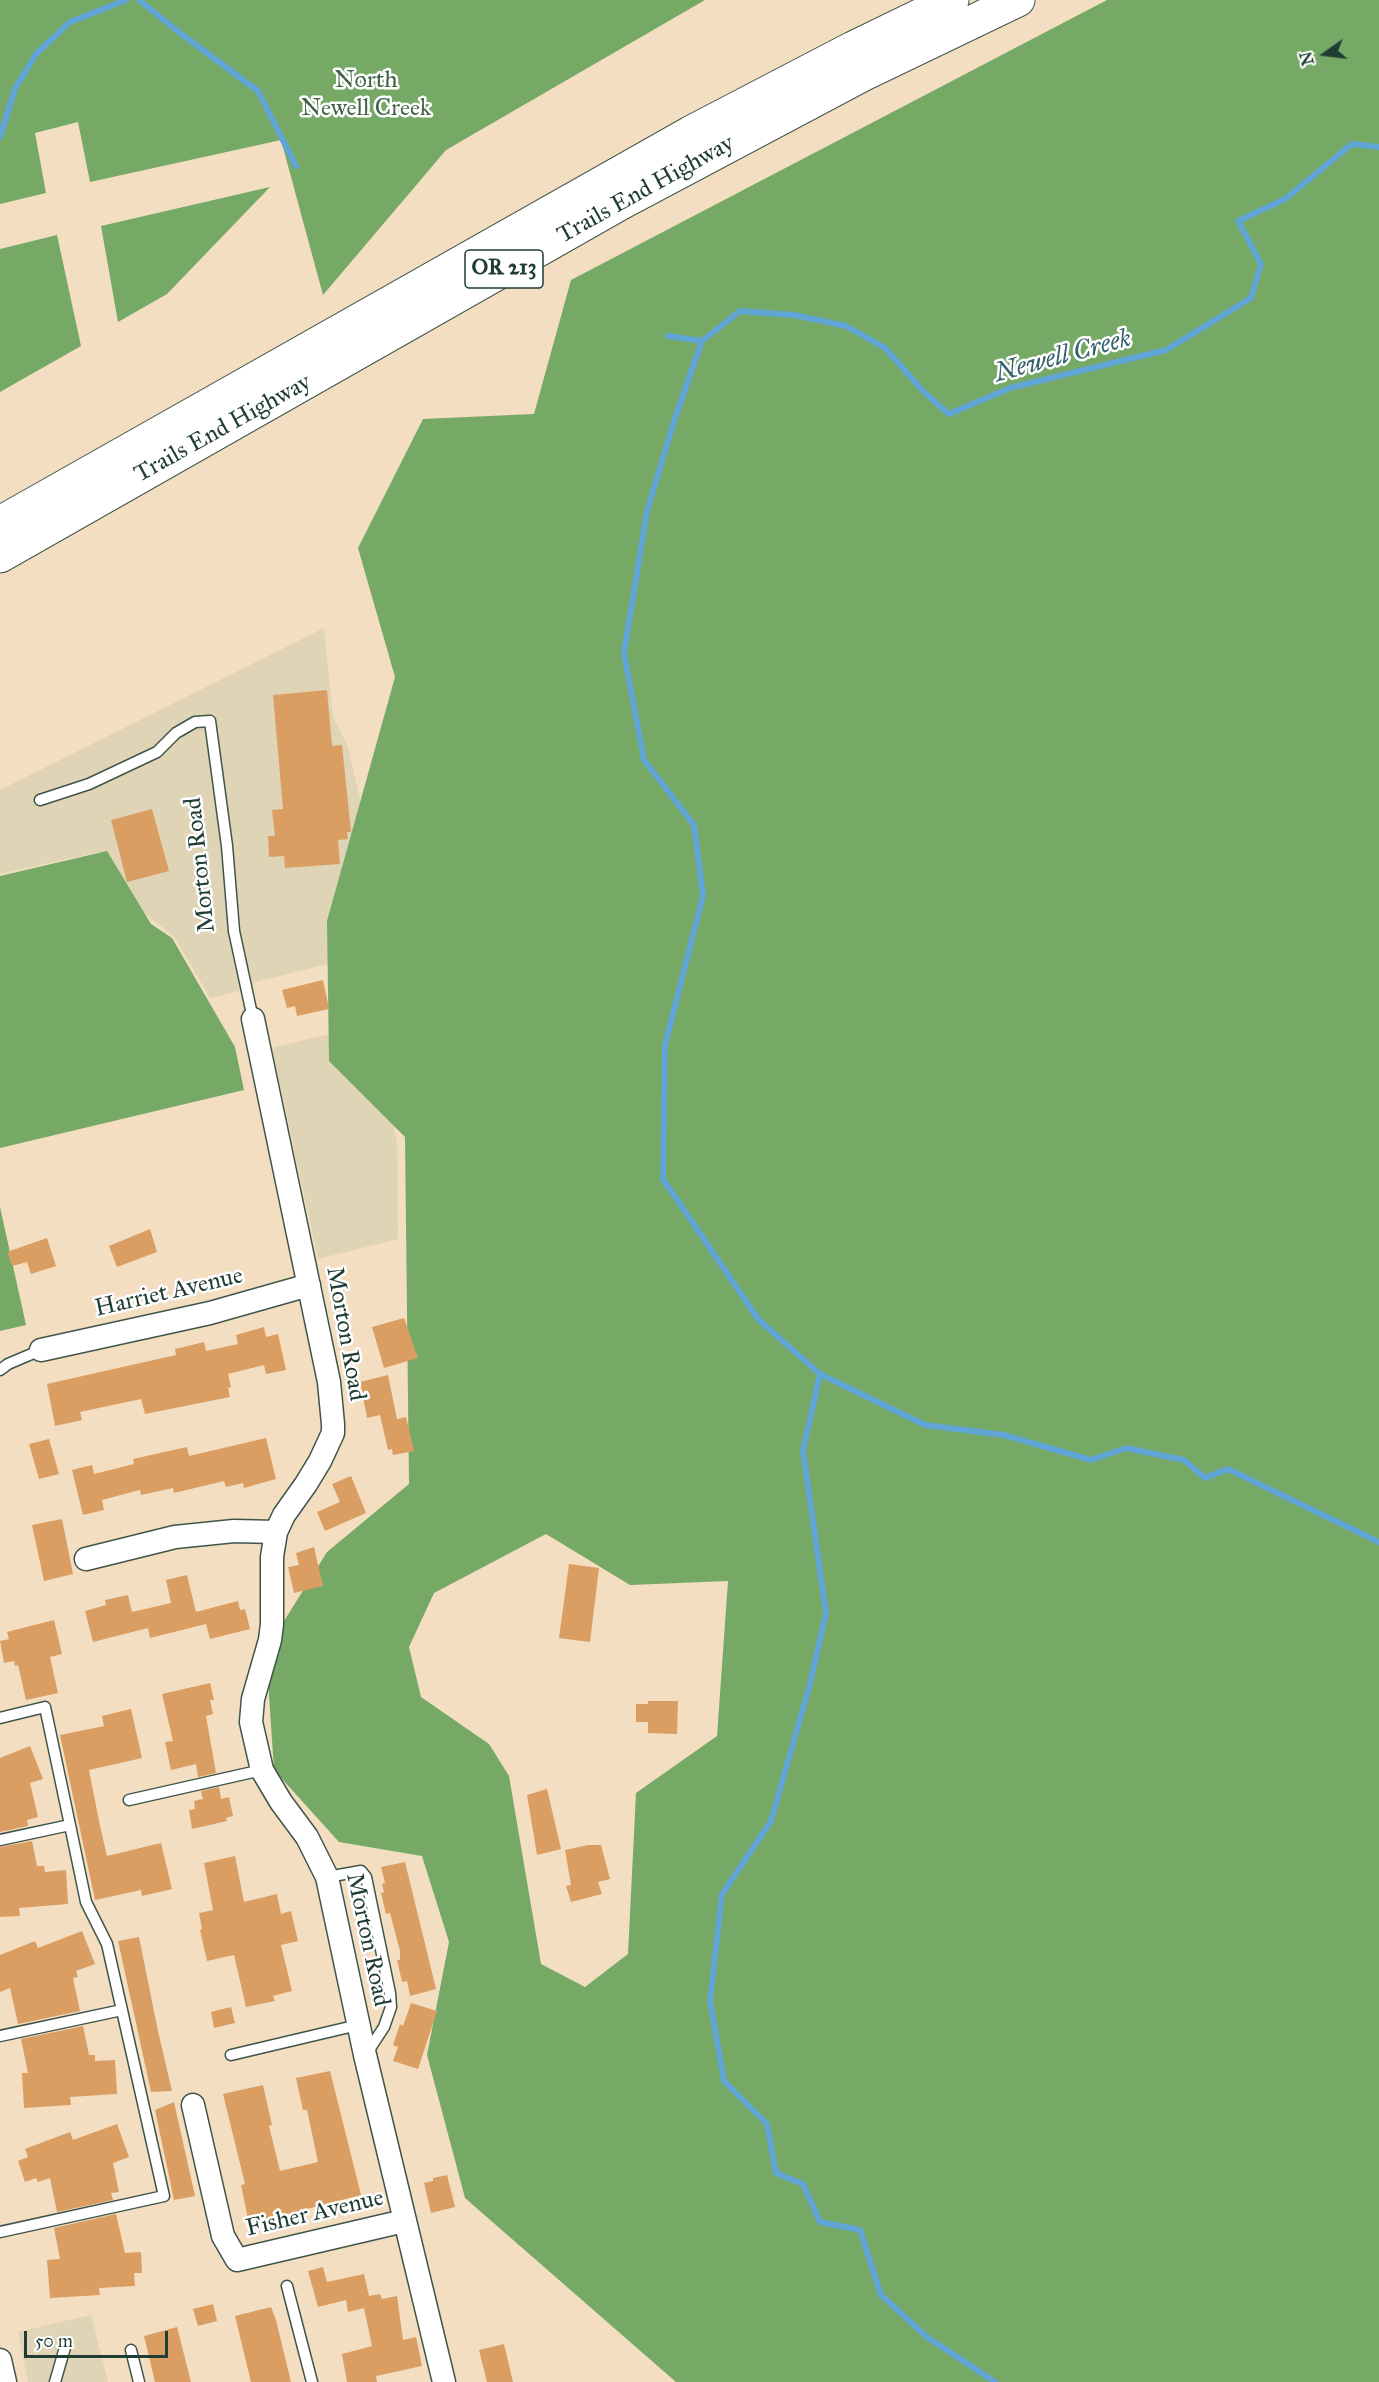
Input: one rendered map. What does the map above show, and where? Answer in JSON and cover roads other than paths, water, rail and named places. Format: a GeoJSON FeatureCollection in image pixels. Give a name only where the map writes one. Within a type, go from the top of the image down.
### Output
{"type":"FeatureCollection","features":[{"type":"Feature","properties":{"kind":"highway","name":"Trails End Highway"},"geometry":{"type":"LineString","coordinates":[[0,523],[690,133],[853,48],[952,0]]}},
{"type":"Feature","properties":{"kind":"highway","name":"Trails End Highway"},"geometry":{"type":"LineString","coordinates":[[0,556],[642,192],[862,75],[1018,0]]}},
{"type":"Feature","properties":{"kind":"street","name":"Morton Road"},"geometry":{"type":"LineString","coordinates":[[253,1019],[329,1382],[333,1433],[320,1461],[284,1515],[276,1532],[272,1557],[270,1640],[253,1699],[251,1722],[262,1770],[281,1803],[307,1837],[327,1877],[358,2025],[444,2382]]}},
{"type":"Feature","properties":{"kind":"street","name":"Harriet Avenue"},"geometry":{"type":"LineString","coordinates":[[41,1350],[210,1313],[309,1285]]}},
{"type":"Feature","properties":{"kind":"street"},"geometry":{"type":"LineString","coordinates":[[87,1559],[175,1537],[234,1531],[276,1532]]}},
{"type":"Feature","properties":{"kind":"street","name":"Fisher Avenue"},"geometry":{"type":"LineString","coordinates":[[193,2105],[223,2236],[237,2260],[404,2221]]}},
{"type":"Feature","properties":{"kind":"street"},"geometry":{"type":"LineString","coordinates":[[0,2360],[5,2382]]}},
{"type":"Feature","properties":{"kind":"lane","name":"Morton Road"},"geometry":{"type":"LineString","coordinates":[[40,800],[89,784],[157,752],[176,733],[195,722],[210,721],[227,846],[234,932],[253,1019]]}},
{"type":"Feature","properties":{"kind":"lane"},"geometry":{"type":"LineString","coordinates":[[0,1370],[8,1364],[41,1350]]}},
{"type":"Feature","properties":{"kind":"lane"},"geometry":{"type":"LineString","coordinates":[[0,1718],[45,1707],[86,1902],[107,1944],[164,2196],[0,2232]]}},
{"type":"Feature","properties":{"kind":"lane"},"geometry":{"type":"LineString","coordinates":[[129,1800],[262,1770]]}},
{"type":"Feature","properties":{"kind":"lane"},"geometry":{"type":"LineString","coordinates":[[0,1840],[70,1825]]}},
{"type":"Feature","properties":{"kind":"lane"},"geometry":{"type":"LineString","coordinates":[[327,1877],[361,1872],[366,1876],[391,2007],[384,2027],[365,2055]]}},
{"type":"Feature","properties":{"kind":"lane"},"geometry":{"type":"LineString","coordinates":[[0,2036],[122,2010]]}},
{"type":"Feature","properties":{"kind":"lane"},"geometry":{"type":"LineString","coordinates":[[231,2055],[358,2025]]}},
{"type":"Feature","properties":{"kind":"lane"},"geometry":{"type":"LineString","coordinates":[[287,2286],[312,2382]]}},
{"type":"Feature","properties":{"kind":"lane"},"geometry":{"type":"LineString","coordinates":[[55,2382],[66,2344]]}},
{"type":"Feature","properties":{"kind":"lane"},"geometry":{"type":"LineString","coordinates":[[131,2350],[139,2382]]}},
{"type":"Feature","properties":{"kind":"waterway","name":"Newell Creek"},"geometry":{"type":"LineString","coordinates":[[0,137],[15,89],[36,54],[70,22],[126,0]]}},
{"type":"Feature","properties":{"kind":"waterway","name":"Newell Creek"},"geometry":{"type":"LineString","coordinates":[[139,0],[258,91],[296,166]]}},
{"type":"Feature","properties":{"kind":"waterway","name":"Newell Creek"},"geometry":{"type":"LineString","coordinates":[[668,336],[702,341],[740,311],[794,315],[846,326],[885,348],[924,392],[949,414],[1010,388],[1166,350],[1251,298],[1261,264],[1238,221],[1285,199],[1352,144],[1379,147]]}},
{"type":"Feature","properties":{"kind":"waterway"},"geometry":{"type":"LineString","coordinates":[[702,341],[675,418],[647,511],[624,653],[644,760],[694,825],[703,896],[665,1045],[663,1179],[758,1319],[820,1374],[925,1425],[1004,1435],[1091,1460],[1126,1448],[1184,1460],[1205,1478],[1228,1469],[1379,1542]]}},
{"type":"Feature","properties":{"kind":"waterway"},"geometry":{"type":"LineString","coordinates":[[820,1374],[803,1451],[826,1613],[810,1684],[771,1821],[722,1894],[710,2001],[724,2081],[767,2124],[776,2173],[803,2184],[820,2222],[860,2230],[881,2295],[927,2337],[995,2382]]}},
{"type":"Feature","properties":{"kind":"park label","name":"North Newell Creek"},"geometry":{"type":"Point","coordinates":[366,95]}}]}
